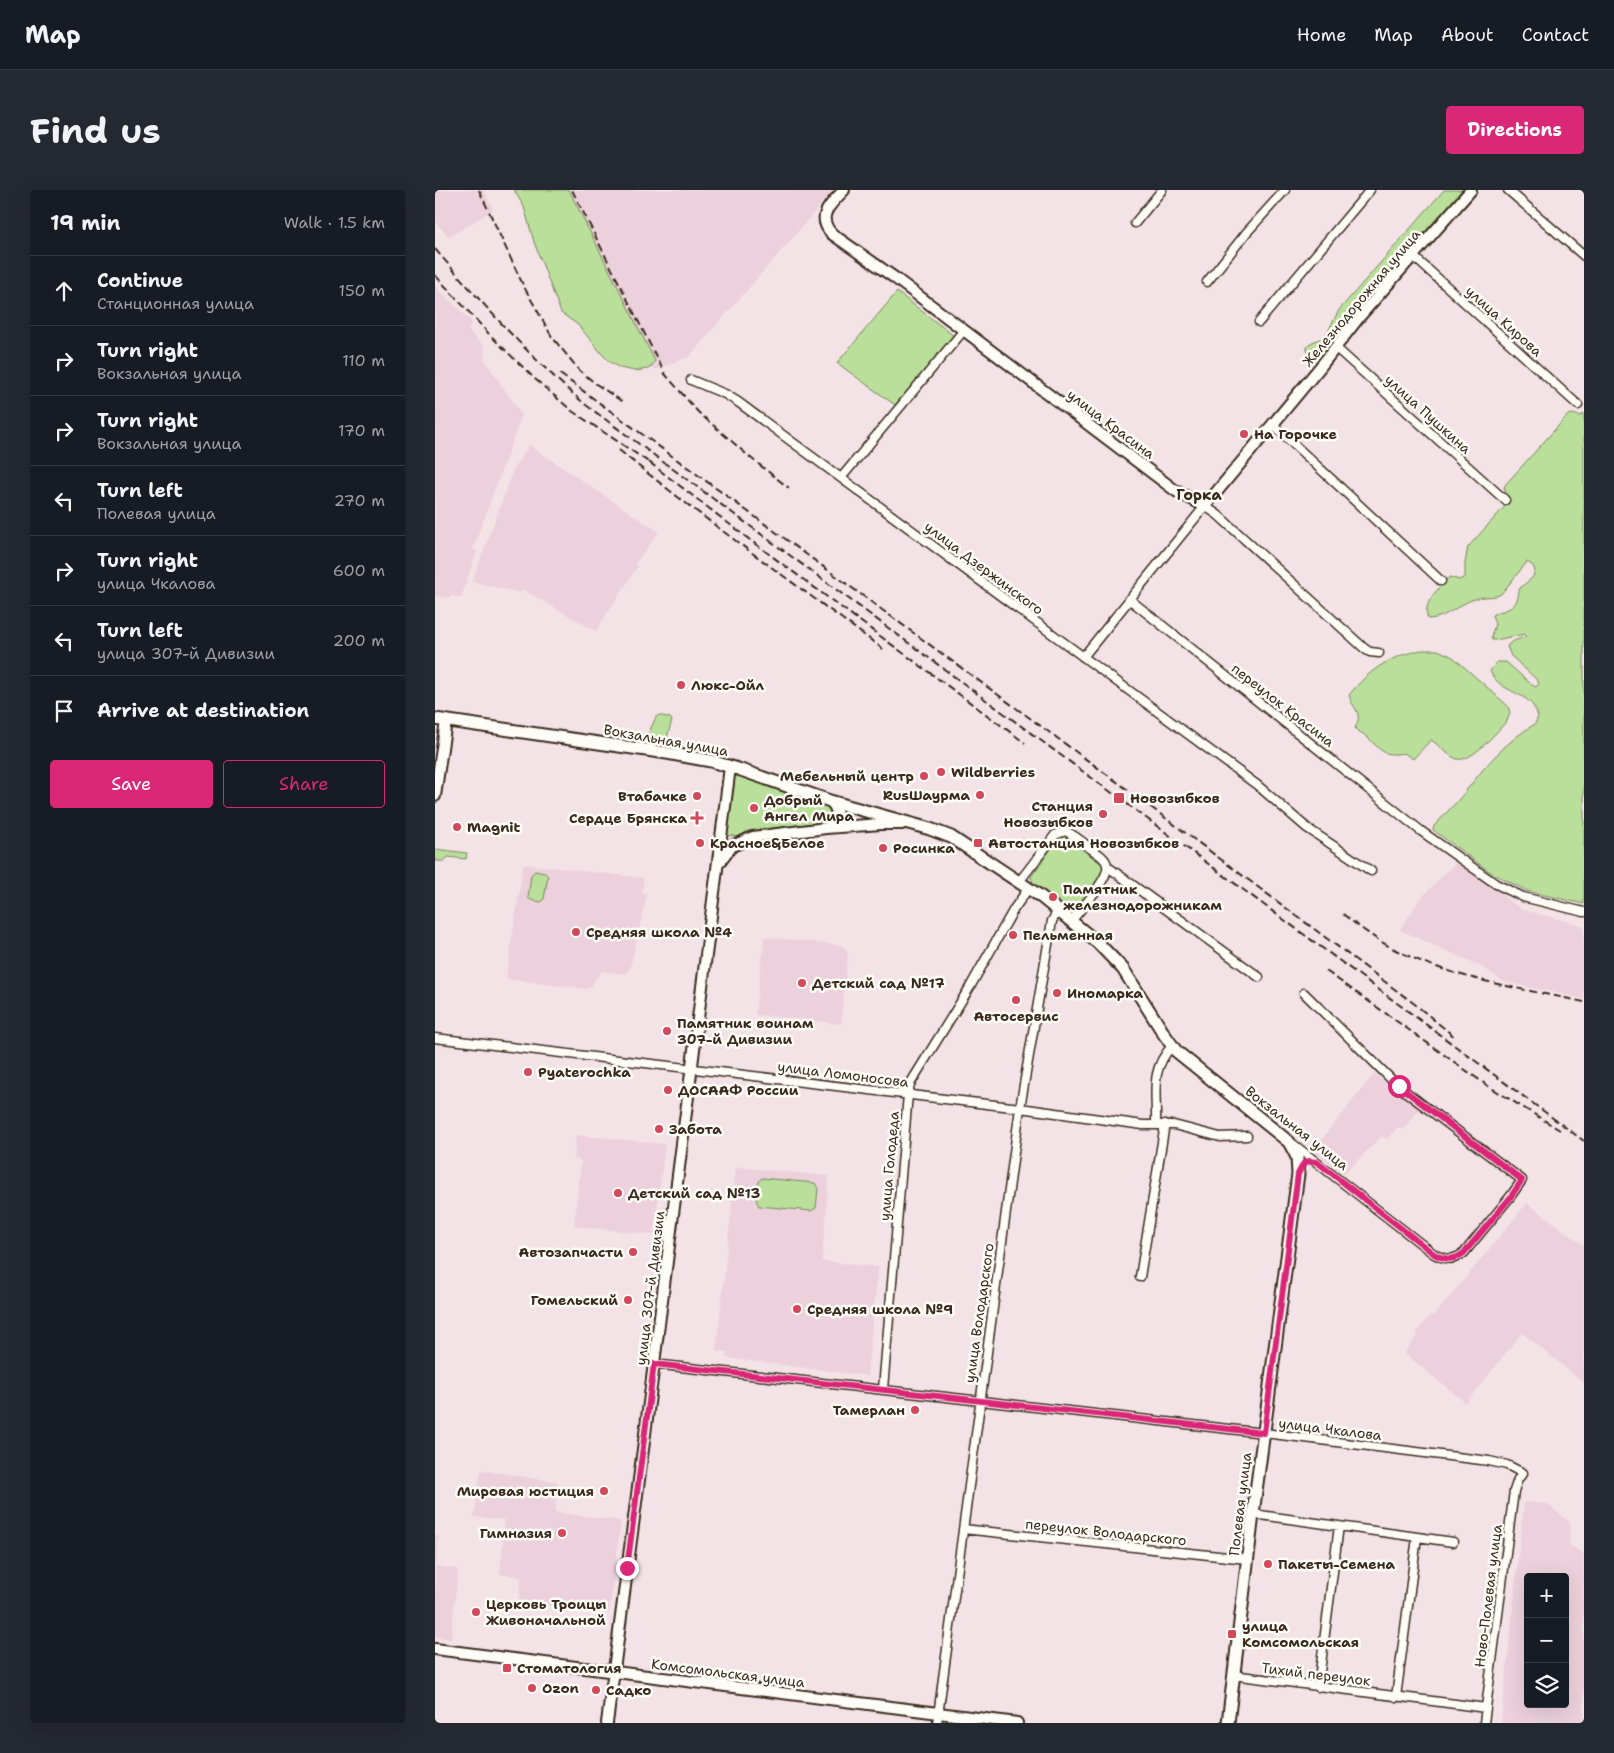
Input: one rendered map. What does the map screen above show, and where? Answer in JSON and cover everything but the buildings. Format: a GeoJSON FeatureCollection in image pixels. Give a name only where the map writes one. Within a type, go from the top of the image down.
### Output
{"type":"FeatureCollection","features":[{"type":"Feature","properties":{"kind":"main road","name":"Вокзальная улица"},"geometry":{"type":"LineString","coordinates":[[440,720],[667,753],[730,766],[830,801],[940,832],[955,839],[1024,885],[1072,920],[1098,943],[1123,969],[1172,1046],[1186,1060],[1289,1142]]}},
{"type":"Feature","properties":{"kind":"main road","name":"Полевая улица"},"geometry":{"type":"LineString","coordinates":[[1227,1723],[1298,1174],[1297,1157],[1289,1142]]}},
{"type":"Feature","properties":{"kind":"street","name":"улица Красина"},"geometry":{"type":"LineString","coordinates":[[843,190],[825,214],[827,228],[832,234],[964,330],[1176,490],[1218,515],[1365,649],[1370,652],[1379,653]]}},
{"type":"Feature","properties":{"kind":"street"},"geometry":{"type":"LineString","coordinates":[[1135,223],[1162,190]]}},
{"type":"Feature","properties":{"kind":"street"},"geometry":{"type":"LineString","coordinates":[[1207,282],[1247,232],[1285,190]]}},
{"type":"Feature","properties":{"kind":"street"},"geometry":{"type":"LineString","coordinates":[[1259,322],[1370,190]]}},
{"type":"Feature","properties":{"kind":"street","name":"Железнодорожная улица"},"geometry":{"type":"LineString","coordinates":[[1083,657],[1360,316],[1471,190]]}},
{"type":"Feature","properties":{"kind":"street"},"geometry":{"type":"LineString","coordinates":[[1508,190],[1584,256]]}},
{"type":"Feature","properties":{"kind":"street","name":"улица Кирова"},"geometry":{"type":"LineString","coordinates":[[1413,256],[1578,405]]}},
{"type":"Feature","properties":{"kind":"street"},"geometry":{"type":"LineString","coordinates":[[841,478],[964,330]]}},
{"type":"Feature","properties":{"kind":"street","name":"улица Пушкина"},"geometry":{"type":"LineString","coordinates":[[1335,347],[1505,500]]}},
{"type":"Feature","properties":{"kind":"street","name":"улица Дзержинского"},"geometry":{"type":"LineString","coordinates":[[691,380],[725,394],[738,402],[1257,785],[1307,828],[1371,871]]}},
{"type":"Feature","properties":{"kind":"street"},"geometry":{"type":"LineString","coordinates":[[1272,424],[1441,581]]}},
{"type":"Feature","properties":{"kind":"street","name":"переулок Красина"},"geometry":{"type":"LineString","coordinates":[[1129,599],[1421,831],[1505,890],[1531,900],[1584,912]]}},
{"type":"Feature","properties":{"kind":"street"},"geometry":{"type":"LineString","coordinates":[[435,796],[440,720]]}},
{"type":"Feature","properties":{"kind":"street","name":"улица 307-й Дивизии"},"geometry":{"type":"LineString","coordinates":[[607,1723],[730,766]]}},
{"type":"Feature","properties":{"kind":"street"},"geometry":{"type":"LineString","coordinates":[[826,828],[834,824],[837,815],[836,808],[830,801]]}},
{"type":"Feature","properties":{"kind":"street"},"geometry":{"type":"LineString","coordinates":[[717,872],[727,850],[745,839],[763,834],[887,823],[919,826]]}},
{"type":"Feature","properties":{"kind":"street"},"geometry":{"type":"LineString","coordinates":[[1024,885],[1055,835],[1065,831],[1100,855],[1108,867],[1259,977]]}},
{"type":"Feature","properties":{"kind":"street"},"geometry":{"type":"LineString","coordinates":[[1072,920],[1106,876],[1108,867]]}},
{"type":"Feature","properties":{"kind":"street","name":"улица Голодеда"},"geometry":{"type":"LineString","coordinates":[[883,1389],[908,1094],[912,1079],[970,988],[1014,909],[1024,885]]}},
{"type":"Feature","properties":{"kind":"street","name":"улица Володарского"},"geometry":{"type":"LineString","coordinates":[[937,1718],[1020,1108],[1051,927],[1058,910]]}},
{"type":"Feature","properties":{"kind":"street","name":"Вокзальная улица"},"geometry":{"type":"LineString","coordinates":[[1289,1142],[1434,1254],[1446,1259],[1457,1258],[1464,1253],[1510,1198],[1522,1180],[1399,1086],[1304,993]]}},
{"type":"Feature","properties":{"kind":"street","name":"улица Ломоносова"},"geometry":{"type":"LineString","coordinates":[[435,1038],[908,1094],[1143,1125],[1161,1124],[1187,1127],[1220,1137],[1247,1136]]}},
{"type":"Feature","properties":{"kind":"street"},"geometry":{"type":"LineString","coordinates":[[1140,1277],[1161,1124],[1157,1068],[1172,1046]]}},
{"type":"Feature","properties":{"kind":"street"},"geometry":{"type":"LineString","coordinates":[[1298,1174],[1304,1163],[1309,1161],[1317,1162]]}},
{"type":"Feature","properties":{"kind":"street","name":"улица Чкалова"},"geometry":{"type":"LineString","coordinates":[[654,1364],[1264,1433],[1489,1461],[1507,1465],[1523,1473]]}},
{"type":"Feature","properties":{"kind":"street","name":"Ново-Полевая улица"},"geometry":{"type":"LineString","coordinates":[[1484,1723],[1514,1491],[1518,1479],[1523,1473]]}},
{"type":"Feature","properties":{"kind":"street"},"geometry":{"type":"LineString","coordinates":[[1253,1514],[1453,1542]]}},
{"type":"Feature","properties":{"kind":"street"},"geometry":{"type":"LineString","coordinates":[[1318,1687],[1339,1526]]}},
{"type":"Feature","properties":{"kind":"street","name":"переулок Володарского"},"geometry":{"type":"LineString","coordinates":[[963,1529],[1247,1559]]}},
{"type":"Feature","properties":{"kind":"street"},"geometry":{"type":"LineString","coordinates":[[1396,1697],[1417,1537]]}},
{"type":"Feature","properties":{"kind":"street","name":"Комсомольская улица"},"geometry":{"type":"LineString","coordinates":[[435,1649],[937,1718],[1017,1723]]}},
{"type":"Feature","properties":{"kind":"street","name":"Тихий переулок"},"geometry":{"type":"LineString","coordinates":[[1233,1675],[1486,1708]]}},
{"type":"Feature","properties":{"kind":"shaded area"},"geometry":{"type":"Polygon","coordinates":[[[435,190],[484,190],[493,210],[449,237],[435,222],[435,190]]]}},
{"type":"Feature","properties":{"kind":"shaded area"},"geometry":{"type":"Polygon","coordinates":[[[562,190],[834,190],[689,357],[655,370],[647,360],[562,190]]]}},
{"type":"Feature","properties":{"kind":"shaded area"},"geometry":{"type":"Polygon","coordinates":[[[435,286],[472,322],[468,330],[485,347],[484,359],[522,415],[473,549],[477,551],[461,598],[435,596],[435,286]]]}},
{"type":"Feature","properties":{"kind":"shaded area"},"geometry":{"type":"Polygon","coordinates":[[[529,445],[659,532],[635,564],[638,566],[596,631],[523,590],[521,593],[472,582],[514,468],[529,445]]]}},
{"type":"Feature","properties":{"kind":"shaded area"},"geometry":{"type":"Polygon","coordinates":[[[1456,862],[1521,909],[1584,926],[1584,999],[1505,982],[1480,966],[1400,930],[1418,901],[1456,862]]]}},
{"type":"Feature","properties":{"kind":"shaded area","name":"Средняя школа №4"},"geometry":{"type":"Polygon","coordinates":[[[523,864],[644,878],[642,893],[647,895],[630,968],[625,974],[602,971],[592,987],[588,987],[588,989],[506,979],[523,864]]]}},
{"type":"Feature","properties":{"kind":"shaded area","name":"Детский сад №17"},"geometry":{"type":"Polygon","coordinates":[[[764,937],[841,945],[848,951],[841,1024],[755,1015],[764,937]]]}},
{"type":"Feature","properties":{"kind":"shaded area"},"geometry":{"type":"Polygon","coordinates":[[[1374,1074],[1420,1108],[1403,1130],[1398,1127],[1387,1139],[1382,1136],[1344,1174],[1313,1150],[1374,1074]]]}},
{"type":"Feature","properties":{"kind":"shaded area","name":"Детский сад №13"},"geometry":{"type":"Polygon","coordinates":[[[576,1135],[665,1144],[654,1235],[574,1226],[581,1161],[574,1159],[576,1135]]]}},
{"type":"Feature","properties":{"kind":"shaded area","name":"Средняя школа №9"},"geometry":{"type":"Polygon","coordinates":[[[736,1167],[829,1176],[822,1261],[878,1267],[867,1376],[726,1358],[727,1352],[716,1351],[736,1167]]]}},
{"type":"Feature","properties":{"kind":"shaded area"},"geometry":{"type":"Polygon","coordinates":[[[1527,1203],[1584,1245],[1584,1383],[1522,1333],[1466,1403],[1404,1353],[1418,1335],[1416,1333],[1431,1314],[1434,1316],[1527,1203]]]}},
{"type":"Feature","properties":{"kind":"shaded area","name":"Гимназия"},"geometry":{"type":"Polygon","coordinates":[[[481,1470],[558,1482],[555,1512],[621,1521],[609,1614],[519,1602],[521,1577],[500,1574],[505,1520],[474,1517],[481,1470]]]}},
{"type":"Feature","properties":{"kind":"shaded area"},"geometry":{"type":"Polygon","coordinates":[[[1524,1502],[1547,1504],[1570,1522],[1569,1544],[1584,1554],[1584,1723],[1501,1723],[1524,1502]]]}},
{"type":"Feature","properties":{"kind":"shaded area"},"geometry":{"type":"Polygon","coordinates":[[[435,1536],[439,1536],[436,1566],[458,1569],[451,1639],[435,1637],[435,1536]]]}},
{"type":"Feature","properties":{"kind":"green space"},"geometry":{"type":"Polygon","coordinates":[[[514,190],[569,190],[655,361],[651,367],[635,371],[620,368],[610,362],[578,325],[561,313],[534,242],[524,207],[514,190]]]}},
{"type":"Feature","properties":{"kind":"green space"},"geometry":{"type":"Polygon","coordinates":[[[1444,190],[1463,190],[1390,270],[1388,276],[1339,331],[1323,354],[1314,357],[1307,351],[1307,347],[1312,342],[1325,337],[1339,310],[1444,190]]]}},
{"type":"Feature","properties":{"kind":"green space"},"geometry":{"type":"Polygon","coordinates":[[[897,292],[954,336],[895,405],[837,363],[897,292]]]}},
{"type":"Feature","properties":{"kind":"green space"},"geometry":{"type":"Polygon","coordinates":[[[1584,414],[1584,904],[1527,891],[1490,872],[1433,830],[1434,826],[1493,758],[1517,736],[1535,724],[1538,717],[1535,708],[1529,702],[1501,685],[1490,671],[1497,662],[1506,662],[1532,685],[1536,687],[1539,684],[1511,656],[1507,646],[1513,641],[1526,636],[1525,634],[1495,640],[1492,640],[1491,637],[1495,624],[1492,615],[1515,604],[1520,588],[1533,577],[1535,570],[1527,562],[1501,594],[1471,600],[1435,618],[1428,619],[1427,613],[1431,598],[1446,580],[1450,577],[1459,580],[1465,577],[1468,547],[1507,504],[1509,499],[1504,488],[1505,485],[1568,415],[1580,416],[1584,414]]]}},
{"type":"Feature","properties":{"kind":"green space"},"geometry":{"type":"Polygon","coordinates":[[[1422,650],[1438,650],[1453,657],[1508,706],[1510,713],[1507,721],[1484,745],[1463,759],[1454,758],[1431,740],[1413,759],[1404,753],[1387,753],[1379,749],[1355,728],[1358,714],[1349,695],[1381,665],[1400,656],[1422,650]]]}},
{"type":"Feature","properties":{"kind":"green space"},"geometry":{"type":"Polygon","coordinates":[[[659,715],[672,720],[665,745],[662,748],[647,746],[645,741],[656,717],[659,715]]]}},
{"type":"Feature","properties":{"kind":"green space"},"geometry":{"type":"Polygon","coordinates":[[[736,775],[828,806],[829,817],[824,822],[747,831],[739,837],[727,835],[733,779],[736,775]]]}},
{"type":"Feature","properties":{"kind":"green space"},"geometry":{"type":"Polygon","coordinates":[[[1064,836],[1103,865],[1104,874],[1080,904],[1071,907],[1062,906],[1033,883],[1031,877],[1058,839],[1064,836]]]}},
{"type":"Feature","properties":{"kind":"green space"},"geometry":{"type":"Polygon","coordinates":[[[435,849],[467,853],[466,859],[448,857],[444,861],[435,861],[435,849]]]}},
{"type":"Feature","properties":{"kind":"green space"},"geometry":{"type":"Polygon","coordinates":[[[535,871],[545,873],[548,876],[544,899],[541,902],[528,898],[531,875],[535,871]]]}},
{"type":"Feature","properties":{"kind":"green space"},"geometry":{"type":"Polygon","coordinates":[[[762,1178],[815,1183],[818,1189],[816,1208],[811,1211],[759,1206],[756,1200],[756,1192],[762,1178]]]}},
{"type":"Feature","properties":{"kind":"railway"},"geometry":{"type":"LineString","coordinates":[[479,190],[523,285],[552,337],[579,370],[623,402]]}},
{"type":"Feature","properties":{"kind":"railway"},"geometry":{"type":"LineString","coordinates":[[572,190],[665,374],[698,412],[789,488]]}},
{"type":"Feature","properties":{"kind":"railway"},"geometry":{"type":"LineString","coordinates":[[435,249],[526,349],[586,405],[1584,1141]]}},
{"type":"Feature","properties":{"kind":"railway"},"geometry":{"type":"LineString","coordinates":[[435,275],[490,335],[535,379],[572,411],[653,465]]}},
{"type":"Feature","properties":{"kind":"railway"},"geometry":{"type":"LineString","coordinates":[[560,374],[1124,787],[1416,1005],[1456,1038]]}},
{"type":"Feature","properties":{"kind":"railway"},"geometry":{"type":"LineString","coordinates":[[619,450],[716,526],[883,649]]}},
{"type":"Feature","properties":{"kind":"railway"},"geometry":{"type":"LineString","coordinates":[[649,462],[750,540],[1025,743]]}},
{"type":"Feature","properties":{"kind":"railway"},"geometry":{"type":"LineString","coordinates":[[1343,914],[1367,933],[1394,949],[1439,968],[1487,982],[1584,1002]]}},
{"type":"Feature","properties":{"kind":"railway"},"geometry":{"type":"LineString","coordinates":[[1326,971],[1488,1086],[1560,1130]]}},
{"type":"Feature","properties":{"kind":"place","name":"На Горочке"},"geometry":{"type":"Point","coordinates":[1244,434]}},
{"type":"Feature","properties":{"kind":"place","name":"Люкс-Ойл"},"geometry":{"type":"Point","coordinates":[681,685]}},
{"type":"Feature","properties":{"kind":"place","name":"Wildberries"},"geometry":{"type":"Point","coordinates":[941,772]}},
{"type":"Feature","properties":{"kind":"place","name":"Мебельный центр"},"geometry":{"type":"Point","coordinates":[924,776]}},
{"type":"Feature","properties":{"kind":"place","name":"RusШаурма"},"geometry":{"type":"Point","coordinates":[980,795]}},
{"type":"Feature","properties":{"kind":"place","name":"Втабачке"},"geometry":{"type":"Point","coordinates":[697,796]}},
{"type":"Feature","properties":{"kind":"place","name":"Новозыбков"},"geometry":{"type":"Point","coordinates":[1119,798]}},
{"type":"Feature","properties":{"kind":"place","name":"Добрый Ангел Мира"},"geometry":{"type":"Point","coordinates":[754,808]}},
{"type":"Feature","properties":{"kind":"place","name":"Станция Новозыбков"},"geometry":{"type":"Point","coordinates":[1103,814]}},
{"type":"Feature","properties":{"kind":"place","name":"Сердце Брянска"},"geometry":{"type":"Point","coordinates":[697,818]}},
{"type":"Feature","properties":{"kind":"place","name":"Magnit"},"geometry":{"type":"Point","coordinates":[457,827]}},
{"type":"Feature","properties":{"kind":"place","name":"Красное&Белое"},"geometry":{"type":"Point","coordinates":[700,843]}},
{"type":"Feature","properties":{"kind":"place","name":"Автостанция Новозыбков"},"geometry":{"type":"Point","coordinates":[978,843]}},
{"type":"Feature","properties":{"kind":"place","name":"Росинка"},"geometry":{"type":"Point","coordinates":[883,848]}},
{"type":"Feature","properties":{"kind":"place","name":"Памятник железнодорожникам"},"geometry":{"type":"Point","coordinates":[1053,897]}},
{"type":"Feature","properties":{"kind":"place","name":"Средняя школа №4"},"geometry":{"type":"Point","coordinates":[576,932]}},
{"type":"Feature","properties":{"kind":"place","name":"Пельменная"},"geometry":{"type":"Point","coordinates":[1013,935]}},
{"type":"Feature","properties":{"kind":"place","name":"Детский сад №17"},"geometry":{"type":"Point","coordinates":[802,983]}},
{"type":"Feature","properties":{"kind":"place","name":"Иномарка"},"geometry":{"type":"Point","coordinates":[1057,993]}},
{"type":"Feature","properties":{"kind":"place","name":"Автосервис"},"geometry":{"type":"Point","coordinates":[1016,1000]}},
{"type":"Feature","properties":{"kind":"place","name":"Памятник воинам 307-й Дивизии"},"geometry":{"type":"Point","coordinates":[667,1031]}},
{"type":"Feature","properties":{"kind":"place","name":"Pyaterochka"},"geometry":{"type":"Point","coordinates":[528,1072]}},
{"type":"Feature","properties":{"kind":"place","name":"ДОСААФ России"},"geometry":{"type":"Point","coordinates":[668,1090]}},
{"type":"Feature","properties":{"kind":"place","name":"Забота"},"geometry":{"type":"Point","coordinates":[659,1129]}},
{"type":"Feature","properties":{"kind":"place","name":"Детский сад №13"},"geometry":{"type":"Point","coordinates":[618,1193]}},
{"type":"Feature","properties":{"kind":"place","name":"Автозапчасти"},"geometry":{"type":"Point","coordinates":[633,1252]}},
{"type":"Feature","properties":{"kind":"place","name":"Гомельский"},"geometry":{"type":"Point","coordinates":[628,1300]}},
{"type":"Feature","properties":{"kind":"place","name":"Средняя школа №9"},"geometry":{"type":"Point","coordinates":[797,1309]}},
{"type":"Feature","properties":{"kind":"place","name":"Тамерлан"},"geometry":{"type":"Point","coordinates":[915,1410]}},
{"type":"Feature","properties":{"kind":"place","name":"Мировая юстиция"},"geometry":{"type":"Point","coordinates":[604,1491]}},
{"type":"Feature","properties":{"kind":"place","name":"Гимназия"},"geometry":{"type":"Point","coordinates":[562,1533]}},
{"type":"Feature","properties":{"kind":"place","name":"Пакеты-Семена"},"geometry":{"type":"Point","coordinates":[1268,1564]}},
{"type":"Feature","properties":{"kind":"place","name":"Церковь Троицы Живоначальной"},"geometry":{"type":"Point","coordinates":[476,1612]}},
{"type":"Feature","properties":{"kind":"place","name":"улица Комсомольская"},"geometry":{"type":"Point","coordinates":[1232,1634]}},
{"type":"Feature","properties":{"kind":"place","name":"Стоматология"},"geometry":{"type":"Point","coordinates":[507,1668]}},
{"type":"Feature","properties":{"kind":"place","name":"Ozon"},"geometry":{"type":"Point","coordinates":[532,1688]}},
{"type":"Feature","properties":{"kind":"place","name":"Садко"},"geometry":{"type":"Point","coordinates":[596,1690]}},
{"type":"Feature","properties":{"kind":"district","name":"Горка"},"geometry":{"type":"Point","coordinates":[1199,495]}},
{"type":"Feature","properties":{"kind":"route"},"geometry":{"type":"LineString","coordinates":[[627,1568],[654,1364],[1264,1433],[1298,1174],[1304,1163],[1307,1161],[1317,1162],[1434,1254],[1446,1259],[1457,1258],[1471,1246],[1510,1198],[1522,1180],[1399,1086]]}}]}
